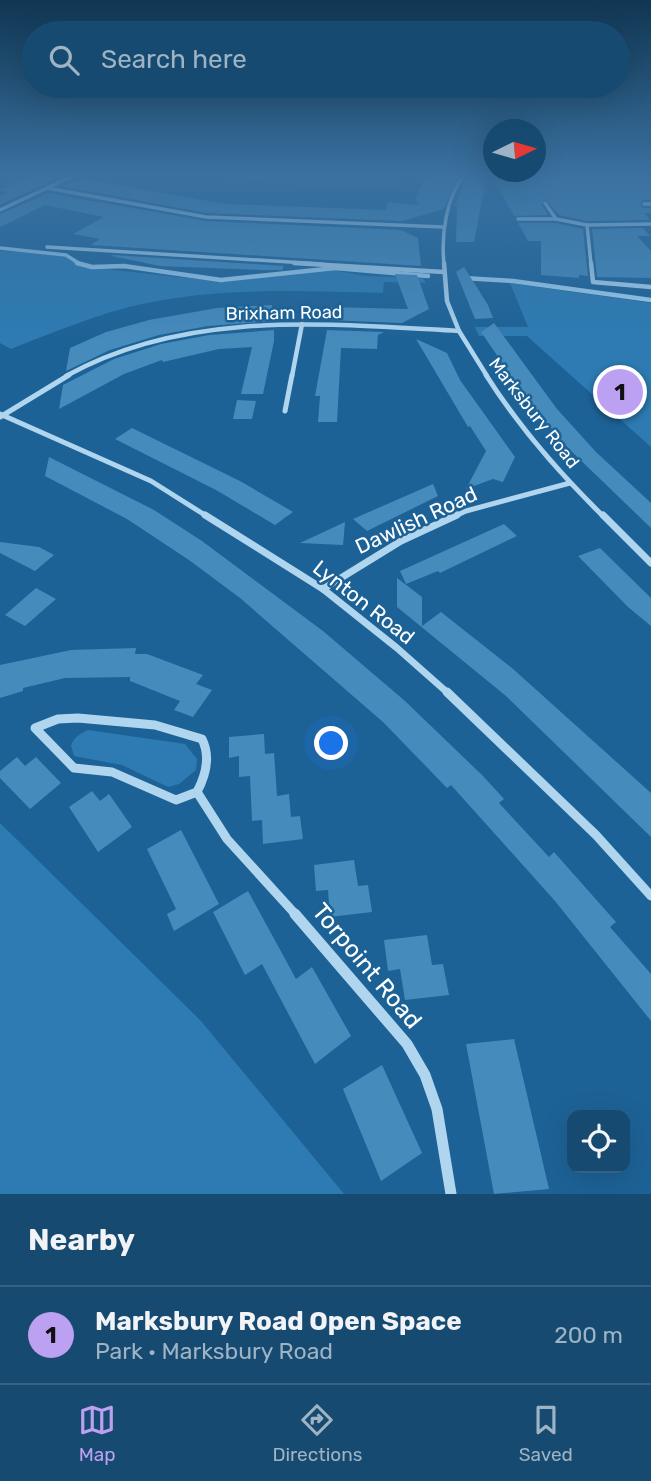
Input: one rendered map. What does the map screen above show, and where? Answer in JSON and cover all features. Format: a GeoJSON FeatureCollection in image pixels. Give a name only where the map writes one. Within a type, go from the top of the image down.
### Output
{"type":"FeatureCollection","features":[{"type":"Feature","properties":{"kind":"street","name":"Marksbury Road"},"geometry":{"type":"LineString","coordinates":[[443,230],[447,301],[459,331],[505,405],[570,483],[651,563]]}},
{"type":"Feature","properties":{"kind":"street"},"geometry":{"type":"LineString","coordinates":[[587,230],[593,282],[651,288]]}},
{"type":"Feature","properties":{"kind":"street"},"geometry":{"type":"LineString","coordinates":[[47,247],[81,251],[178,254],[444,275]]}},
{"type":"Feature","properties":{"kind":"street"},"geometry":{"type":"LineString","coordinates":[[285,411],[302,324]]}},
{"type":"Feature","properties":{"kind":"street","name":"Brixham Road"},"geometry":{"type":"LineString","coordinates":[[1,416],[78,369],[129,348],[212,328],[302,324],[459,331]]}},
{"type":"Feature","properties":{"kind":"street","name":"Lynton Road"},"geometry":{"type":"LineString","coordinates":[[1,416],[151,481],[323,589],[397,648],[486,727],[596,835],[651,896]]}},
{"type":"Feature","properties":{"kind":"street","name":"Dawlish Road"},"geometry":{"type":"LineString","coordinates":[[323,589],[401,541],[466,511],[570,483]]}},
{"type":"Feature","properties":{"kind":"street"},"geometry":{"type":"LineString","coordinates":[[78,718],[155,725],[195,734],[208,747],[203,781],[197,792],[176,800],[112,772],[74,768],[35,728],[58,719],[78,718]]}},
{"type":"Feature","properties":{"kind":"street","name":"Torpoint Road"},"geometry":{"type":"LineString","coordinates":[[197,792],[227,839],[407,1044],[425,1075],[437,1109],[451,1194]]}},
{"type":"Feature","properties":{"kind":"shaded area"},"geometry":{"type":"Polygon","coordinates":[[[0,251],[49,252],[68,257],[85,267],[225,282],[327,269],[366,276],[423,278],[426,283],[384,282],[383,293],[262,291],[172,299],[109,313],[11,349],[0,343],[0,251]]]}},
{"type":"Feature","properties":{"kind":"shaded area"},"geometry":{"type":"Polygon","coordinates":[[[510,283],[651,303],[651,447],[527,336],[479,336],[475,327],[528,327],[510,283]]]}},
{"type":"Feature","properties":{"kind":"shaded area"},"geometry":{"type":"Polygon","coordinates":[[[88,730],[185,744],[197,759],[196,770],[179,784],[168,787],[122,765],[74,756],[71,745],[78,736],[88,730]]]}},
{"type":"Feature","properties":{"kind":"shaded area"},"geometry":{"type":"Polygon","coordinates":[[[0,823],[201,1021],[344,1194],[0,1194],[0,823]]]}},
{"type":"Feature","properties":{"kind":"building"},"geometry":{"type":"Polygon","coordinates":[[[81,230],[401,230],[418,238],[421,266],[91,245],[100,239],[73,234],[81,230]]]}},
{"type":"Feature","properties":{"kind":"building"},"geometry":{"type":"Polygon","coordinates":[[[456,230],[476,230],[474,242],[456,242],[456,230]]]}},
{"type":"Feature","properties":{"kind":"building"},"geometry":{"type":"Polygon","coordinates":[[[522,230],[583,230],[588,276],[579,275],[579,278],[541,275],[541,241],[528,241],[522,230]]]}},
{"type":"Feature","properties":{"kind":"building"},"geometry":{"type":"Polygon","coordinates":[[[592,230],[645,230],[650,236],[637,236],[651,251],[651,278],[597,277],[592,230]]]}},
{"type":"Feature","properties":{"kind":"building"},"geometry":{"type":"Polygon","coordinates":[[[112,256],[284,266],[282,270],[264,270],[160,266],[112,256]]]}},
{"type":"Feature","properties":{"kind":"building"},"geometry":{"type":"Polygon","coordinates":[[[464,267],[493,318],[475,319],[456,272],[464,267]]]}},
{"type":"Feature","properties":{"kind":"building"},"geometry":{"type":"Polygon","coordinates":[[[395,274],[417,275],[429,309],[402,323],[328,320],[330,307],[408,309],[395,274]]]}},
{"type":"Feature","properties":{"kind":"building"},"geometry":{"type":"Polygon","coordinates":[[[272,305],[273,321],[208,326],[159,335],[110,350],[66,371],[70,348],[106,332],[149,320],[217,308],[272,305]]]}},
{"type":"Feature","properties":{"kind":"building"},"geometry":{"type":"Polygon","coordinates":[[[494,323],[557,409],[596,452],[651,503],[651,528],[569,449],[531,405],[481,332],[494,323]]]}},
{"type":"Feature","properties":{"kind":"building"},"geometry":{"type":"Polygon","coordinates":[[[274,330],[263,394],[241,394],[252,347],[219,349],[163,362],[162,360],[124,374],[59,409],[63,385],[114,359],[161,344],[209,335],[274,330]]]}},
{"type":"Feature","properties":{"kind":"building"},"geometry":{"type":"Polygon","coordinates":[[[327,330],[384,332],[378,335],[377,349],[341,348],[337,422],[318,422],[320,396],[315,396],[327,330]]]}},
{"type":"Feature","properties":{"kind":"building"},"geometry":{"type":"Polygon","coordinates":[[[416,339],[447,353],[460,380],[515,457],[503,482],[493,479],[466,489],[486,451],[470,426],[468,427],[416,339]]]}},
{"type":"Feature","properties":{"kind":"building"},"geometry":{"type":"Polygon","coordinates":[[[237,400],[256,401],[252,419],[233,419],[237,400]]]}},
{"type":"Feature","properties":{"kind":"building"},"geometry":{"type":"Polygon","coordinates":[[[132,428],[240,481],[293,512],[275,525],[216,490],[115,439],[132,428]]]}},
{"type":"Feature","properties":{"kind":"building"},"geometry":{"type":"Polygon","coordinates":[[[49,457],[154,510],[202,541],[323,631],[405,701],[483,776],[504,799],[499,803],[549,857],[554,852],[616,922],[610,927],[651,974],[651,1021],[555,901],[451,785],[447,788],[383,722],[240,598],[127,519],[45,476],[49,457]]]}},
{"type":"Feature","properties":{"kind":"building"},"geometry":{"type":"Polygon","coordinates":[[[433,484],[438,496],[367,531],[353,519],[433,484]]]}},
{"type":"Feature","properties":{"kind":"building"},"geometry":{"type":"Polygon","coordinates":[[[345,522],[343,545],[300,543],[345,522]]]}},
{"type":"Feature","properties":{"kind":"building"},"geometry":{"type":"Polygon","coordinates":[[[504,524],[517,536],[440,573],[438,571],[406,584],[400,571],[504,524]]]}},
{"type":"Feature","properties":{"kind":"building"},"geometry":{"type":"Polygon","coordinates":[[[0,542],[39,547],[54,555],[35,571],[0,553],[0,542]]]}},
{"type":"Feature","properties":{"kind":"building"},"geometry":{"type":"Polygon","coordinates":[[[600,548],[651,598],[651,626],[628,607],[578,556],[600,548]]]}},
{"type":"Feature","properties":{"kind":"building"},"geometry":{"type":"Polygon","coordinates":[[[397,578],[422,597],[422,626],[441,612],[512,668],[651,793],[651,837],[506,696],[397,607],[397,578]]]}},
{"type":"Feature","properties":{"kind":"building"},"geometry":{"type":"Polygon","coordinates":[[[36,588],[56,599],[25,626],[5,615],[36,588]]]}},
{"type":"Feature","properties":{"kind":"building"},"geometry":{"type":"Polygon","coordinates":[[[136,648],[135,654],[147,654],[203,675],[196,684],[212,690],[193,717],[174,710],[180,701],[130,681],[130,677],[65,678],[23,688],[23,691],[0,698],[0,665],[71,650],[136,648]]]}},
{"type":"Feature","properties":{"kind":"building"},"geometry":{"type":"Polygon","coordinates":[[[264,734],[265,754],[274,753],[277,796],[289,794],[291,817],[300,816],[303,839],[263,844],[262,820],[252,821],[250,776],[239,777],[239,756],[229,758],[229,737],[264,734]]]}},
{"type":"Feature","properties":{"kind":"building"},"geometry":{"type":"Polygon","coordinates":[[[17,757],[25,766],[36,757],[61,783],[30,809],[0,778],[0,771],[17,757]]]}},
{"type":"Feature","properties":{"kind":"building"},"geometry":{"type":"Polygon","coordinates":[[[92,791],[100,801],[109,794],[132,827],[98,852],[69,807],[92,791]]]}},
{"type":"Feature","properties":{"kind":"building"},"geometry":{"type":"Polygon","coordinates":[[[181,830],[219,904],[174,931],[167,914],[176,909],[147,849],[181,830]]]}},
{"type":"Feature","properties":{"kind":"building"},"geometry":{"type":"Polygon","coordinates":[[[354,860],[358,886],[368,885],[372,912],[330,917],[328,890],[316,891],[314,865],[354,860]]]}},
{"type":"Feature","properties":{"kind":"building"},"geometry":{"type":"Polygon","coordinates":[[[248,891],[296,979],[312,967],[351,1036],[315,1064],[262,964],[245,975],[213,912],[248,891]]]}},
{"type":"Feature","properties":{"kind":"building"},"geometry":{"type":"Polygon","coordinates":[[[427,935],[432,965],[443,964],[449,995],[405,1000],[400,969],[388,971],[384,940],[427,935]]]}},
{"type":"Feature","properties":{"kind":"building"},"geometry":{"type":"Polygon","coordinates":[[[514,1039],[549,1189],[494,1194],[466,1044],[514,1039]]]}},
{"type":"Feature","properties":{"kind":"building"},"geometry":{"type":"Polygon","coordinates":[[[382,1065],[422,1153],[381,1181],[343,1089],[382,1065]]]}},
{"type":"Feature","properties":{"kind":"waterway"},"geometry":{"type":"LineString","coordinates":[[0,248],[66,255],[79,264]]}},
{"type":"Feature","properties":{"kind":"waterway"},"geometry":{"type":"LineString","coordinates":[[79,264],[92,267],[124,266],[221,280],[335,268],[428,276]]}},
{"type":"Feature","properties":{"kind":"waterway"},"geometry":{"type":"LineString","coordinates":[[463,278],[513,281],[651,300]]}},
{"type":"Feature","properties":{"kind":"place","name":"Marksbury Road Open Space"},"geometry":{"type":"Point","coordinates":[620,392]}}]}
